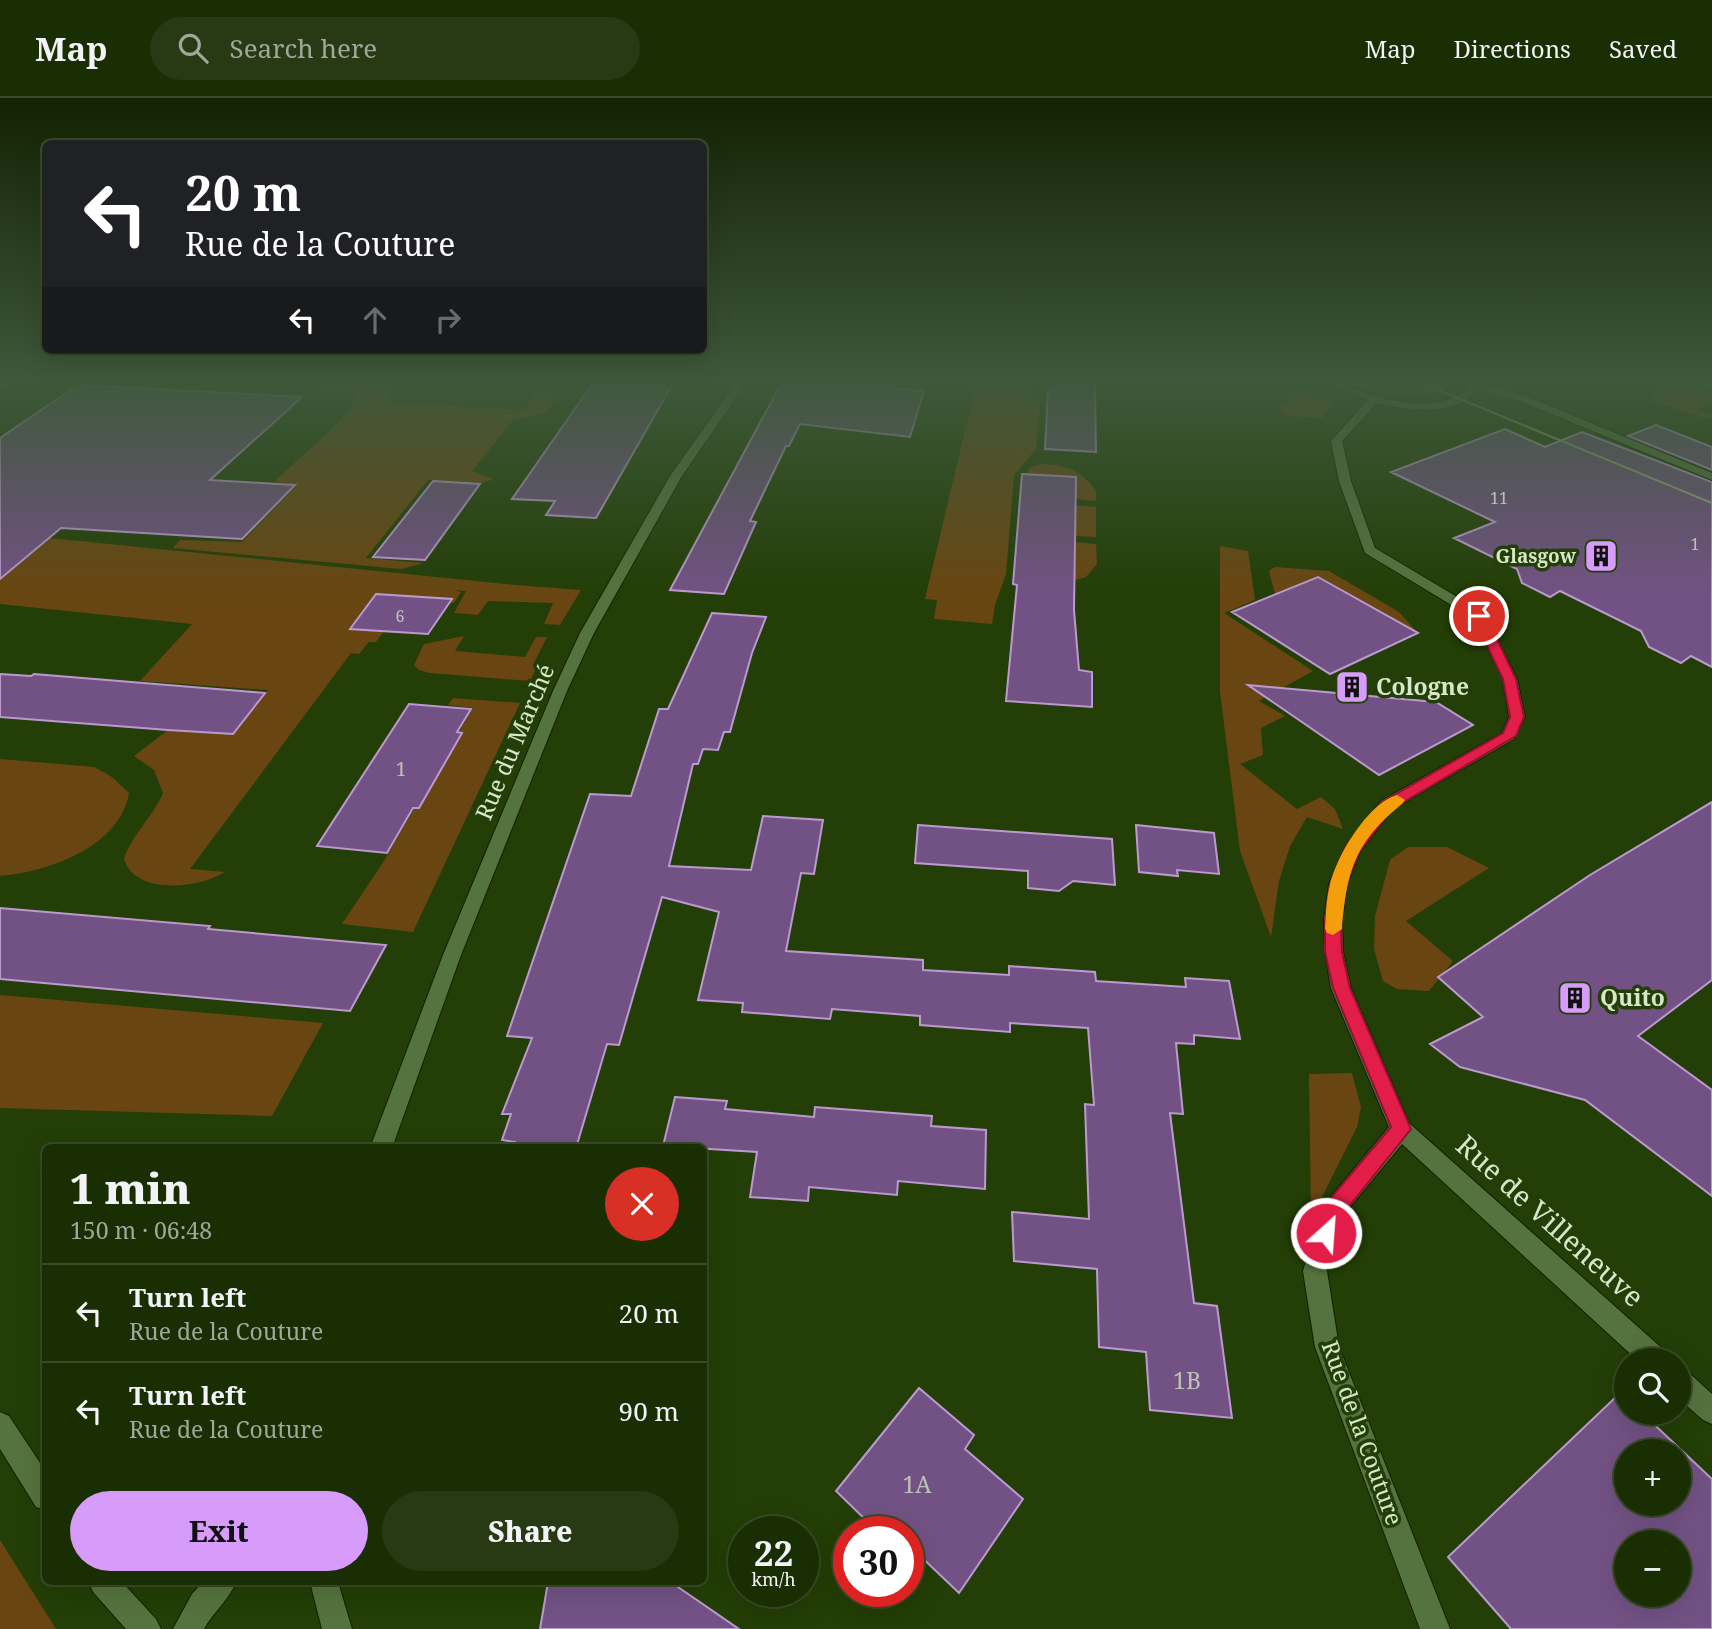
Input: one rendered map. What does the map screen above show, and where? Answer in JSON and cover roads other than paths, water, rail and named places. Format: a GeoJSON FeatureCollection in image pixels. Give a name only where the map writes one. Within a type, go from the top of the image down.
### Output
{"type":"FeatureCollection","features":[{"type":"Feature","properties":{"kind":"street","name":"Rue du Marché"},"geometry":{"type":"LineString","coordinates":[[382,1144],[452,955],[560,691],[587,633],[676,476],[693,451]]}},
{"type":"Feature","properties":{"kind":"street"},"geometry":{"type":"LineString","coordinates":[[1338,451],[1345,481],[1369,550],[1479,616],[1510,679],[1517,717],[1509,736],[1387,805],[1352,850],[1338,884],[1333,920],[1334,952],[1341,988],[1401,1129]]}},
{"type":"Feature","properties":{"kind":"street"},"geometry":{"type":"LineString","coordinates":[[1649,451],[1712,478]]}},
{"type":"Feature","properties":{"kind":"street","name":"Rue de Villeneuve"},"geometry":{"type":"LineString","coordinates":[[1401,1129],[1643,1348]]}},
{"type":"Feature","properties":{"kind":"street","name":"Rue de la Couture"},"geometry":{"type":"LineString","coordinates":[[1401,1129],[1331,1213],[1315,1271],[1327,1347],[1435,1629]]}},
{"type":"Feature","properties":{"kind":"street"},"geometry":{"type":"LineString","coordinates":[[1691,1392],[1712,1411]]}},
{"type":"Feature","properties":{"kind":"street"},"geometry":{"type":"LineString","coordinates":[[0,1425],[42,1491]]}},
{"type":"Feature","properties":{"kind":"street"},"geometry":{"type":"LineString","coordinates":[[106,1585],[146,1629]]}},
{"type":"Feature","properties":{"kind":"street"},"geometry":{"type":"LineString","coordinates":[[187,1629],[202,1604],[219,1585]]}},
{"type":"Feature","properties":{"kind":"street"},"geometry":{"type":"LineString","coordinates":[[325,1585],[337,1629]]}},
{"type":"Feature","properties":{"kind":"tram line"},"geometry":{"type":"LineString","coordinates":[[1587,451],[1712,503]]}},
{"type":"Feature","properties":{"kind":"place","name":"Glasgow"},"geometry":{"type":"Point","coordinates":[1601,556]}},
{"type":"Feature","properties":{"kind":"place","name":"Cologne"},"geometry":{"type":"Point","coordinates":[1352,687]}},
{"type":"Feature","properties":{"kind":"place","name":"Quito"},"geometry":{"type":"Point","coordinates":[1575,998]}}]}
